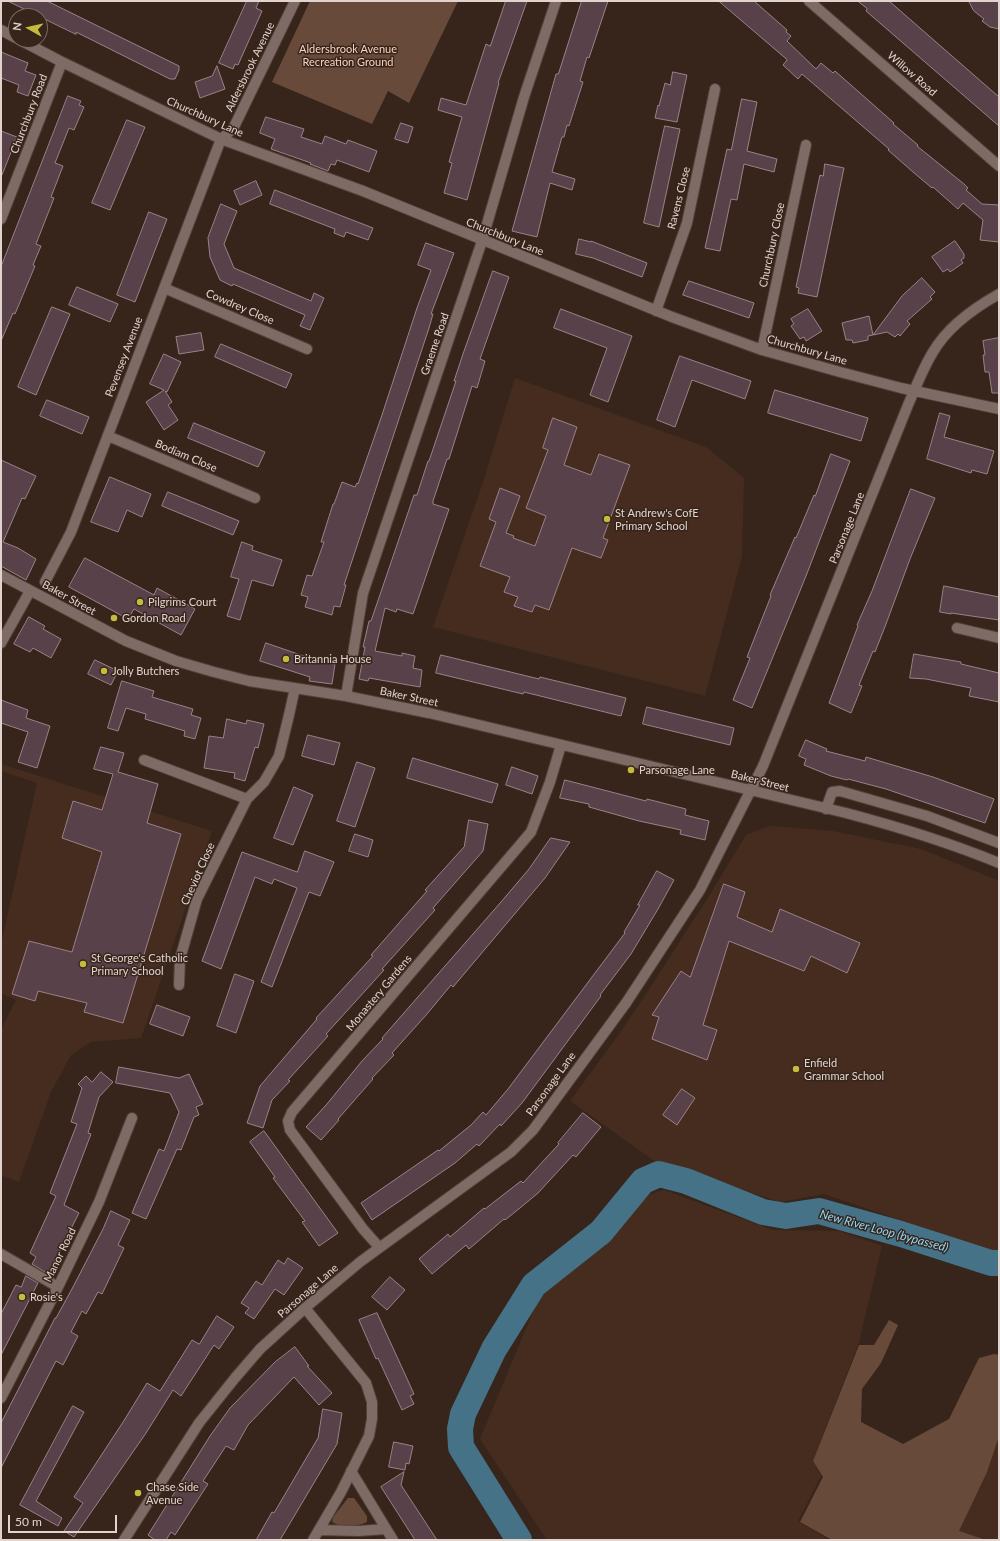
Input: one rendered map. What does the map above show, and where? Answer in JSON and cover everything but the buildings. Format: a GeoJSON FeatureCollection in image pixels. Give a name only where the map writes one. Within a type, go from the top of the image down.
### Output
{"type":"FeatureCollection","features":[{"type":"Feature","properties":{"kind":"street","name":"Aldersbrook Avenue"},"geometry":{"type":"LineString","coordinates":[[221,139],[233,129],[295,1]]}},
{"type":"Feature","properties":{"kind":"street","name":"Graeme Road"},"geometry":{"type":"LineString","coordinates":[[346,696],[363,593],[482,241],[524,96],[556,1]]}},
{"type":"Feature","properties":{"kind":"street","name":"Willow Road"},"geometry":{"type":"LineString","coordinates":[[809,1],[999,166]]}},
{"type":"Feature","properties":{"kind":"street","name":"Churchbury Lane"},"geometry":{"type":"LineString","coordinates":[[35,48],[221,139],[363,191],[656,311],[762,350],[914,391],[955,398],[999,409]]}},
{"type":"Feature","properties":{"kind":"street","name":"Churchbury Road"},"geometry":{"type":"LineString","coordinates":[[1,219],[62,62]]}},
{"type":"Feature","properties":{"kind":"street","name":"Ravens Close"},"geometry":{"type":"LineString","coordinates":[[656,311],[687,223],[715,89]]}},
{"type":"Feature","properties":{"kind":"street","name":"Pevensey Avenue"},"geometry":{"type":"LineString","coordinates":[[45,582],[71,532],[221,139]]}},
{"type":"Feature","properties":{"kind":"street","name":"Churchbury Close"},"geometry":{"type":"LineString","coordinates":[[762,350],[806,145]]}},
{"type":"Feature","properties":{"kind":"street","name":"Cowdrey Close"},"geometry":{"type":"LineString","coordinates":[[164,288],[307,349]]}},
{"type":"Feature","properties":{"kind":"street","name":"Parsonage Lane"},"geometry":{"type":"LineString","coordinates":[[124,1540],[199,1423],[260,1349],[305,1308],[379,1247],[511,1152],[532,1130],[626,1003],[700,890],[750,791],[773,742],[914,391],[933,351],[945,335],[978,305],[999,294]]}},
{"type":"Feature","properties":{"kind":"street","name":"Bodiam Close"},"geometry":{"type":"LineString","coordinates":[[108,436],[255,498]]}},
{"type":"Feature","properties":{"kind":"street","name":"Baker Street"},"geometry":{"type":"LineString","coordinates":[[1,575],[126,642],[176,661],[214,672],[242,679],[346,696],[429,713],[561,744],[898,826],[959,847],[999,863]]}},
{"type":"Feature","properties":{"kind":"street"},"geometry":{"type":"LineString","coordinates":[[1,643],[30,591]]}},
{"type":"Feature","properties":{"kind":"street"},"geometry":{"type":"LineString","coordinates":[[957,628],[999,638]]}},
{"type":"Feature","properties":{"kind":"street","name":"Cheviot Close"},"geometry":{"type":"LineString","coordinates":[[179,985],[180,959],[197,899],[247,799],[264,782],[279,756],[290,715],[295,688]]}},
{"type":"Feature","properties":{"kind":"street","name":"Monastery Gardens"},"geometry":{"type":"LineString","coordinates":[[379,1247],[363,1229],[290,1130],[288,1121],[292,1112],[531,832],[550,782],[561,744]]}},
{"type":"Feature","properties":{"kind":"street"},"geometry":{"type":"LineString","coordinates":[[144,760],[247,799]]}},
{"type":"Feature","properties":{"kind":"street"},"geometry":{"type":"LineString","coordinates":[[826,809],[832,792],[840,791],[927,816],[999,843]]}},
{"type":"Feature","properties":{"kind":"street"},"geometry":{"type":"LineString","coordinates":[[959,847],[966,830]]}},
{"type":"Feature","properties":{"kind":"street","name":"Manor Road"},"geometry":{"type":"LineString","coordinates":[[1,1398],[58,1287],[99,1202],[132,1118]]}},
{"type":"Feature","properties":{"kind":"street"},"geometry":{"type":"LineString","coordinates":[[1,1254],[58,1287]]}},
{"type":"Feature","properties":{"kind":"street"},"geometry":{"type":"LineString","coordinates":[[305,1308],[366,1383],[372,1402],[372,1418],[369,1436],[313,1540]]}},
{"type":"Feature","properties":{"kind":"street"},"geometry":{"type":"LineString","coordinates":[[351,1471],[393,1540]]}},
{"type":"Feature","properties":{"kind":"street"},"geometry":{"type":"LineString","coordinates":[[319,1530],[386,1530]]}},
{"type":"Feature","properties":{"kind":"shaded area","name":"St Andrew's CofE Primary School"},"geometry":{"type":"Polygon","coordinates":[[[515,378],[706,447],[744,478],[742,556],[705,696],[433,627],[483,482],[515,378]]]}},
{"type":"Feature","properties":{"kind":"shaded area","name":"St George's Catholic Primary School"},"geometry":{"type":"Polygon","coordinates":[[[1,764],[212,831],[141,1038],[91,1042],[71,1055],[51,1092],[19,1182],[1,1175],[1,1030],[16,1000],[1,993],[1,945],[37,783],[1,771],[1,764]]]}},
{"type":"Feature","properties":{"kind":"shaded area","name":"Enfield Grammar School"},"geometry":{"type":"Polygon","coordinates":[[[770,826],[833,831],[921,849],[999,881],[999,1248],[997,1253],[824,1194],[780,1202],[656,1162],[570,1101],[644,997],[746,835],[770,826]]]}},
{"type":"Feature","properties":{"kind":"shaded area"},"geometry":{"type":"Polygon","coordinates":[[[664,1190],[773,1230],[839,1231],[882,1246],[859,1342],[813,1461],[821,1476],[798,1521],[829,1540],[547,1540],[480,1439],[542,1290],[604,1247],[648,1195],[664,1190]]]}},
{"type":"Feature","properties":{"kind":"shaded area"},"geometry":{"type":"Polygon","coordinates":[[[999,1371],[999,1540],[924,1540],[999,1371]]]}},
{"type":"Feature","properties":{"kind":"green space","name":"Aldersbrook Avenue Recreation Ground"},"geometry":{"type":"Polygon","coordinates":[[[310,1],[458,1],[409,103],[388,91],[372,124],[272,82],[310,1]]]}},
{"type":"Feature","properties":{"kind":"green space"},"geometry":{"type":"Polygon","coordinates":[[[889,1320],[898,1325],[881,1363],[862,1389],[861,1422],[903,1444],[949,1419],[979,1358],[994,1354],[999,1355],[999,1436],[987,1472],[959,1531],[986,1540],[832,1540],[800,1522],[823,1477],[813,1461],[859,1345],[874,1345],[889,1320]]]}},
{"type":"Feature","properties":{"kind":"green space"},"geometry":{"type":"Polygon","coordinates":[[[348,1498],[354,1498],[367,1516],[367,1522],[349,1526],[332,1522],[333,1517],[348,1498]]]}},
{"type":"Feature","properties":{"kind":"waterway","name":"New River Loop (bypassed)"},"geometry":{"type":"LineString","coordinates":[[519,1540],[461,1447],[460,1429],[463,1414],[494,1349],[534,1285],[601,1232],[643,1181],[659,1174],[686,1181],[763,1212],[786,1216],[819,1211],[901,1234],[991,1263],[999,1263]]}},
{"type":"Feature","properties":{"kind":"place","name":"St Andrew's CofE Primary School"},"geometry":{"type":"Point","coordinates":[607,519]}},
{"type":"Feature","properties":{"kind":"place","name":"Pilgrims Court"},"geometry":{"type":"Point","coordinates":[140,602]}},
{"type":"Feature","properties":{"kind":"place","name":"Gordon Road"},"geometry":{"type":"Point","coordinates":[114,618]}},
{"type":"Feature","properties":{"kind":"place","name":"Britannia House"},"geometry":{"type":"Point","coordinates":[286,659]}},
{"type":"Feature","properties":{"kind":"place","name":"Jolly Butchers"},"geometry":{"type":"Point","coordinates":[104,671]}},
{"type":"Feature","properties":{"kind":"place","name":"Parsonage Lane"},"geometry":{"type":"Point","coordinates":[631,770]}},
{"type":"Feature","properties":{"kind":"place","name":"St George's Catholic Primary School"},"geometry":{"type":"Point","coordinates":[83,964]}},
{"type":"Feature","properties":{"kind":"place","name":"Enfield Grammar School"},"geometry":{"type":"Point","coordinates":[796,1069]}},
{"type":"Feature","properties":{"kind":"place","name":"Rosie's"},"geometry":{"type":"Point","coordinates":[22,1297]}},
{"type":"Feature","properties":{"kind":"place","name":"Chase Side Avenue"},"geometry":{"type":"Point","coordinates":[138,1493]}}]}
